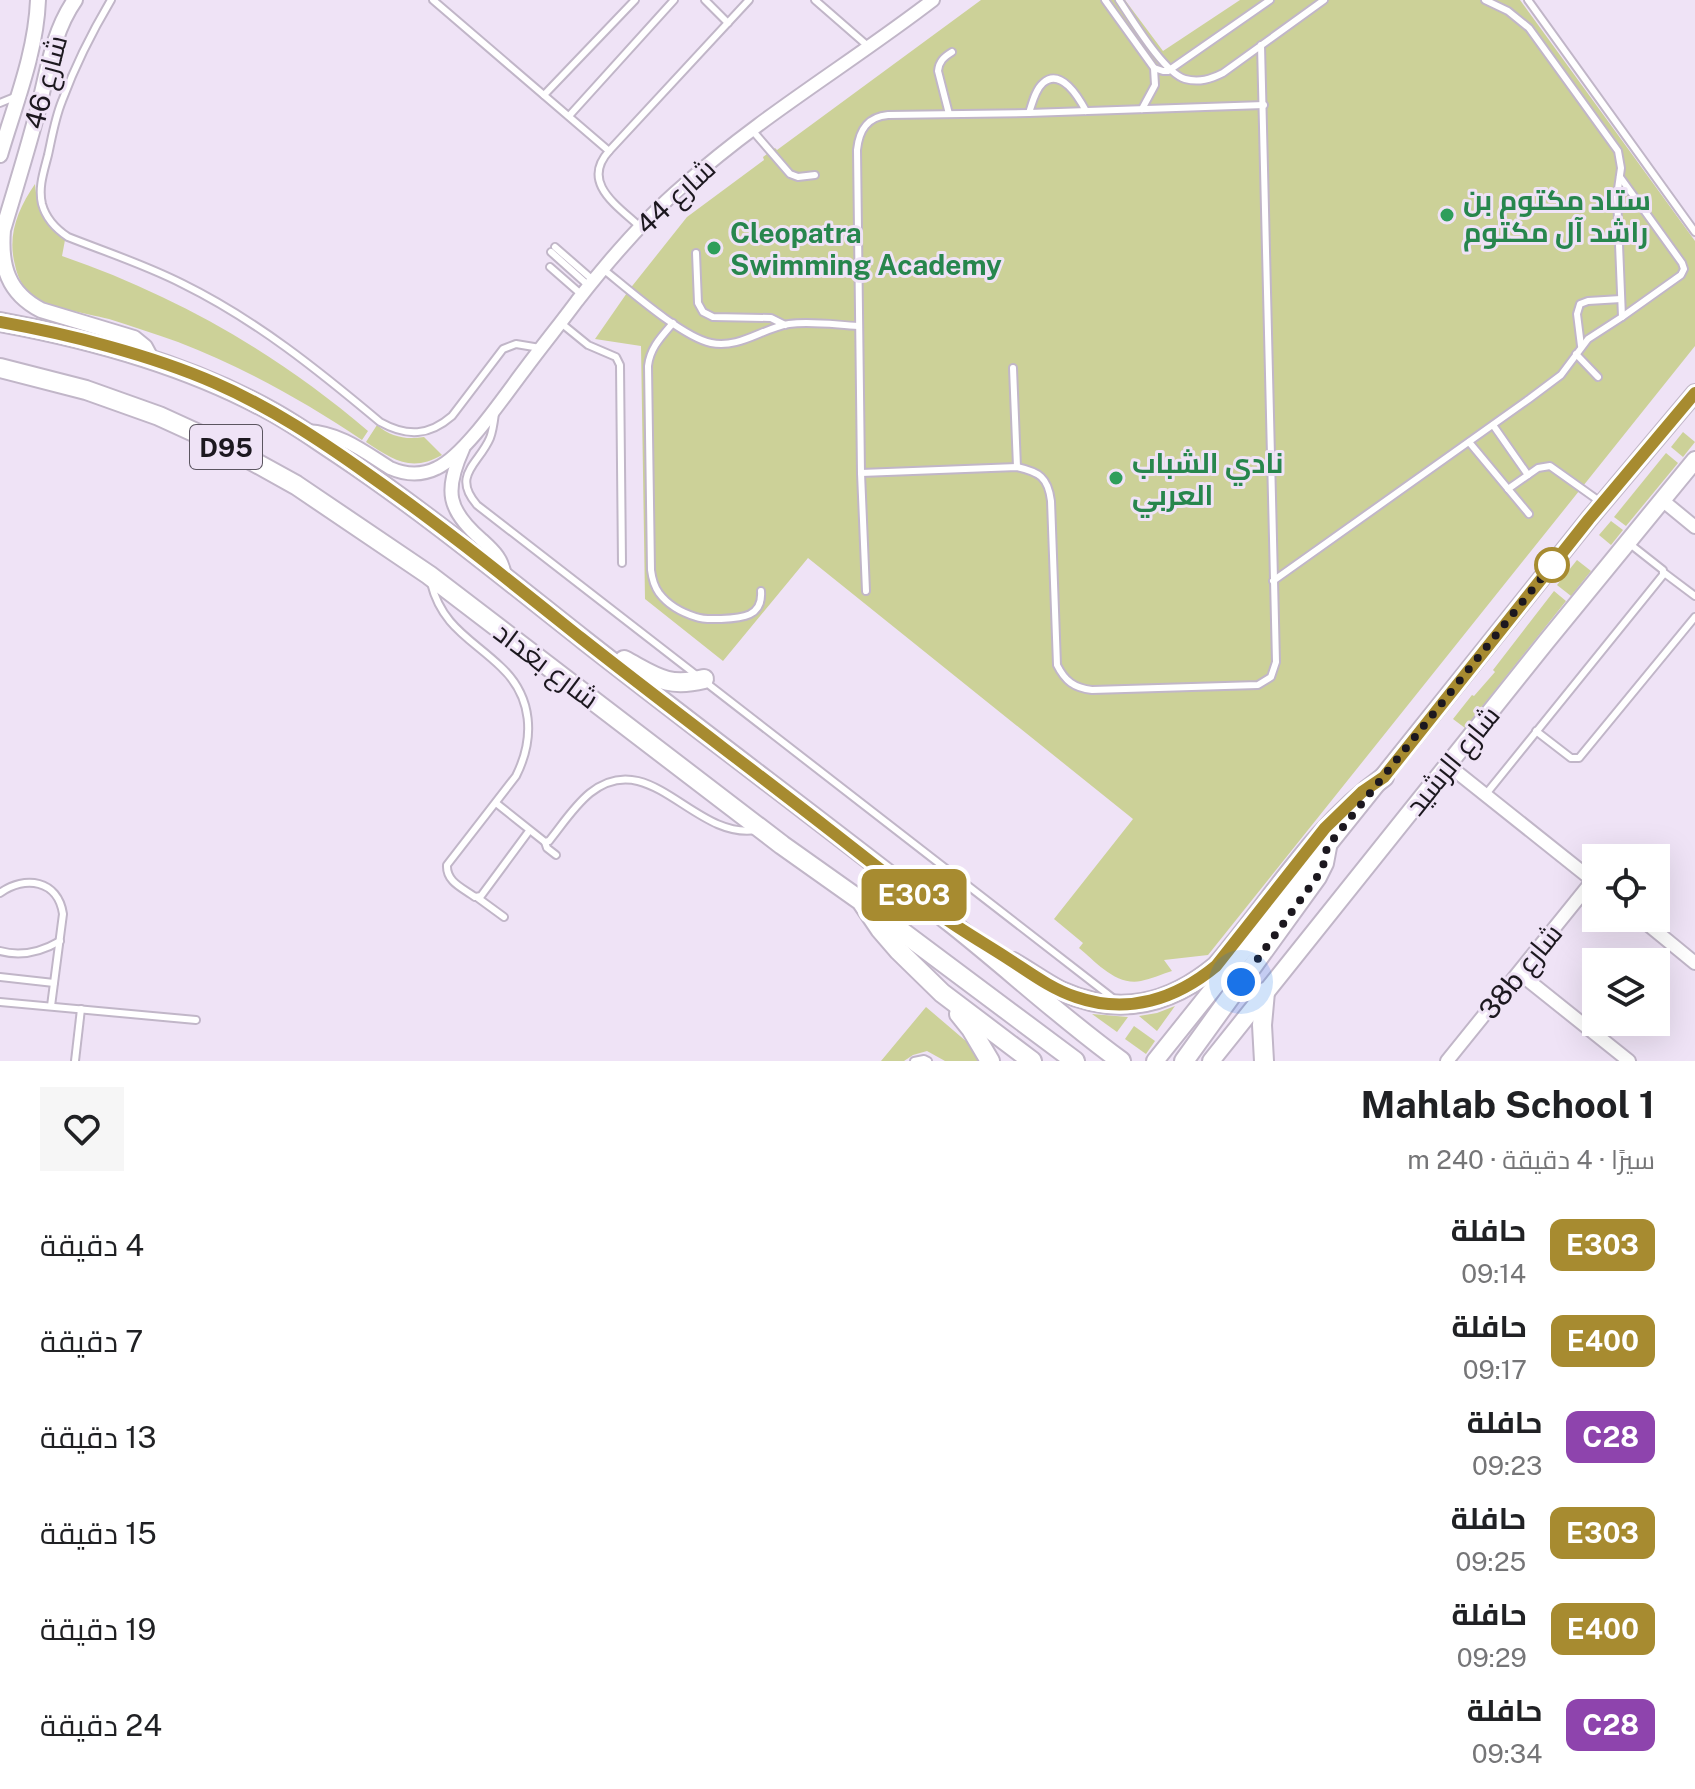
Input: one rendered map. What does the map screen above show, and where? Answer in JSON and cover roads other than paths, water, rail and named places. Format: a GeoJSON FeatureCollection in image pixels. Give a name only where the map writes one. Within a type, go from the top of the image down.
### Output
{"type":"FeatureCollection","features":[{"type":"Feature","properties":{"kind":"main road","name":"شارع بغداد"},"geometry":{"type":"LineString","coordinates":[[0,322],[152,360],[213,382],[304,431],[407,501],[949,921],[1121,1061]]}},
{"type":"Feature","properties":{"kind":"main road","name":"شارع بغداد"},"geometry":{"type":"LineString","coordinates":[[0,368],[86,390],[159,416],[229,448],[296,485],[429,575],[761,829],[861,901],[899,951],[942,993],[1032,1061]]}},
{"type":"Feature","properties":{"kind":"main road","name":"شارع الرشيد"},"geometry":{"type":"LineString","coordinates":[[1155,1061],[1602,503],[1695,393]]}},
{"type":"Feature","properties":{"kind":"main road","name":"شارع الرشيد"},"geometry":{"type":"LineString","coordinates":[[1211,1061],[1695,460]]}},
{"type":"Feature","properties":{"kind":"main road"},"geometry":{"type":"LineString","coordinates":[[582,639],[666,681],[685,683],[704,679]]}},
{"type":"Feature","properties":{"kind":"main road"},"geometry":{"type":"LineString","coordinates":[[949,921],[1057,989],[1088,1000],[1123,1006],[1154,1001],[1177,993],[1216,966],[1325,828],[1362,792],[1384,777]]}},
{"type":"Feature","properties":{"kind":"main road"},"geometry":{"type":"LineString","coordinates":[[1184,1061],[1317,877],[1327,847]]}},
{"type":"Feature","properties":{"kind":"main road"},"geometry":{"type":"LineString","coordinates":[[861,901],[1075,1061]]}},
{"type":"Feature","properties":{"kind":"main road"},"geometry":{"type":"LineString","coordinates":[[1264,1061],[1262,1025],[1265,992]]}},
{"type":"Feature","properties":{"kind":"main road"},"geometry":{"type":"LineString","coordinates":[[942,993],[971,1029],[990,1061]]}},
{"type":"Feature","properties":{"kind":"street","name":"شارع 46"},"geometry":{"type":"LineString","coordinates":[[0,155],[35,33],[38,0]]}},
{"type":"Feature","properties":{"kind":"street","name":"شارع 46"},"geometry":{"type":"LineString","coordinates":[[75,0],[57,36],[2,228],[6,271],[11,284],[29,304],[134,338],[145,347],[152,360]]}},
{"type":"Feature","properties":{"kind":"street","name":"شارع 44"},"geometry":{"type":"LineString","coordinates":[[304,431],[343,439],[390,468],[407,474],[434,470],[450,459],[496,407],[603,269],[684,184],[751,130],[927,2]]}},
{"type":"Feature","properties":{"kind":"street","name":"شارع 44"},"geometry":{"type":"LineString","coordinates":[[466,443],[452,478],[454,506],[463,522],[496,553],[503,564],[505,577]]}},
{"type":"Feature","properties":{"kind":"street"},"geometry":{"type":"LineString","coordinates":[[1662,500],[1695,527]]}},
{"type":"Feature","properties":{"kind":"street"},"geometry":{"type":"LineString","coordinates":[[1448,765],[1582,871]]}},
{"type":"Feature","properties":{"kind":"street","name":"38b شارع"},"geometry":{"type":"LineString","coordinates":[[1447,1061],[1582,896]]}},
{"type":"Feature","properties":{"kind":"street"},"geometry":{"type":"LineString","coordinates":[[1657,932],[1695,963]]}},
{"type":"Feature","properties":{"kind":"street"},"geometry":{"type":"LineString","coordinates":[[1519,973],[1629,1061]]}},
{"type":"Feature","properties":{"kind":"lane"},"geometry":{"type":"LineString","coordinates":[[111,0],[83,50],[60,103],[41,182],[44,211],[61,232],[181,283],[239,315],[319,370],[380,422],[403,431],[423,432],[452,416],[503,349],[516,344],[540,348]]}},
{"type":"Feature","properties":{"kind":"lane"},"geometry":{"type":"LineString","coordinates":[[433,0],[609,151]]}},
{"type":"Feature","properties":{"kind":"lane"},"geometry":{"type":"LineString","coordinates":[[544,95],[635,0]]}},
{"type":"Feature","properties":{"kind":"lane"},"geometry":{"type":"LineString","coordinates":[[569,116],[674,0]]}},
{"type":"Feature","properties":{"kind":"lane"},"geometry":{"type":"LineString","coordinates":[[705,0],[728,23]]}},
{"type":"Feature","properties":{"kind":"lane"},"geometry":{"type":"LineString","coordinates":[[640,227],[605,193],[598,176],[599,166],[609,151],[749,0]]}},
{"type":"Feature","properties":{"kind":"lane"},"geometry":{"type":"LineString","coordinates":[[815,0],[869,47]]}},
{"type":"Feature","properties":{"kind":"lane"},"geometry":{"type":"LineString","coordinates":[[1105,0],[1154,68],[1155,85],[1142,109]]}},
{"type":"Feature","properties":{"kind":"lane"},"geometry":{"type":"LineString","coordinates":[[1119,0],[1170,69],[1187,80],[1199,81],[1223,73],[1324,0]]}},
{"type":"Feature","properties":{"kind":"lane"},"geometry":{"type":"LineString","coordinates":[[1154,68],[1163,71],[1170,69],[1270,0]]}},
{"type":"Feature","properties":{"kind":"lane"},"geometry":{"type":"LineString","coordinates":[[1485,0],[1516,16],[1535,34],[1618,151],[1622,317]]}},
{"type":"Feature","properties":{"kind":"lane"},"geometry":{"type":"LineString","coordinates":[[1528,0],[1695,232]]}},
{"type":"Feature","properties":{"kind":"lane"},"geometry":{"type":"LineString","coordinates":[[861,473],[1017,467],[1040,475],[1050,491],[1057,665],[1062,675],[1080,689],[1258,685],[1271,677],[1276,662],[1261,45]]}},
{"type":"Feature","properties":{"kind":"lane"},"geometry":{"type":"LineString","coordinates":[[949,114],[938,71],[942,59],[952,52]]}},
{"type":"Feature","properties":{"kind":"lane"},"geometry":{"type":"LineString","coordinates":[[1029,113],[1041,84],[1055,79],[1068,86],[1086,111]]}},
{"type":"Feature","properties":{"kind":"lane"},"geometry":{"type":"LineString","coordinates":[[0,103],[17,96]]}},
{"type":"Feature","properties":{"kind":"lane"},"geometry":{"type":"LineString","coordinates":[[866,591],[858,326],[857,150],[865,124],[879,116],[1264,105]]}},
{"type":"Feature","properties":{"kind":"lane"},"geometry":{"type":"LineString","coordinates":[[751,130],[790,174],[798,177],[815,175]]}},
{"type":"Feature","properties":{"kind":"lane"},"geometry":{"type":"LineString","coordinates":[[1273,581],[1561,375],[1588,339],[1679,277],[1684,269],[1682,263],[1620,177]]}},
{"type":"Feature","properties":{"kind":"lane"},"geometry":{"type":"LineString","coordinates":[[553,249],[588,287]]}},
{"type":"Feature","properties":{"kind":"lane"},"geometry":{"type":"LineString","coordinates":[[696,253],[698,303],[703,312],[713,317],[771,318],[785,325]]}},
{"type":"Feature","properties":{"kind":"lane"},"geometry":{"type":"LineString","coordinates":[[550,267],[588,287]]}},
{"type":"Feature","properties":{"kind":"lane"},"geometry":{"type":"LineString","coordinates":[[603,269],[673,323],[702,341],[733,343],[785,325],[858,326]]}},
{"type":"Feature","properties":{"kind":"lane"},"geometry":{"type":"LineString","coordinates":[[1581,346],[1577,314],[1580,304],[1621,299]]}},
{"type":"Feature","properties":{"kind":"lane"},"geometry":{"type":"LineString","coordinates":[[560,323],[588,345],[616,357],[620,365],[622,563]]}},
{"type":"Feature","properties":{"kind":"lane"},"geometry":{"type":"LineString","coordinates":[[673,323],[653,347],[648,366],[653,581],[658,592],[672,606],[709,619],[735,619],[752,614],[758,608],[761,591]]}},
{"type":"Feature","properties":{"kind":"lane"},"geometry":{"type":"LineString","coordinates":[[1576,354],[1598,377]]}},
{"type":"Feature","properties":{"kind":"lane"},"geometry":{"type":"LineString","coordinates":[[1013,368],[1017,467]]}},
{"type":"Feature","properties":{"kind":"lane"},"geometry":{"type":"LineString","coordinates":[[496,407],[489,439],[466,479],[470,498],[477,505],[1123,1006]]}},
{"type":"Feature","properties":{"kind":"lane"},"geometry":{"type":"LineString","coordinates":[[1493,425],[1528,475]]}},
{"type":"Feature","properties":{"kind":"lane"},"geometry":{"type":"LineString","coordinates":[[1469,442],[1529,514]]}},
{"type":"Feature","properties":{"kind":"lane"},"geometry":{"type":"LineString","coordinates":[[1508,489],[1538,468],[1550,466],[1602,503]]}},
{"type":"Feature","properties":{"kind":"lane"},"geometry":{"type":"LineString","coordinates":[[1628,542],[1695,596]]}},
{"type":"Feature","properties":{"kind":"lane"},"geometry":{"type":"LineString","coordinates":[[1486,794],[1663,572]]}},
{"type":"Feature","properties":{"kind":"lane"},"geometry":{"type":"LineString","coordinates":[[429,575],[449,621],[509,675],[527,711],[529,742],[516,776],[447,865],[446,871],[450,879],[504,917]]}},
{"type":"Feature","properties":{"kind":"lane"},"geometry":{"type":"LineString","coordinates":[[1536,731],[1571,758],[1579,758],[1695,617]]}},
{"type":"Feature","properties":{"kind":"lane"},"geometry":{"type":"LineString","coordinates":[[545,842],[592,791],[620,780],[655,786],[720,827],[748,831],[761,829]]}},
{"type":"Feature","properties":{"kind":"lane"},"geometry":{"type":"LineString","coordinates":[[496,803],[545,842],[556,855]]}},
{"type":"Feature","properties":{"kind":"lane"},"geometry":{"type":"LineString","coordinates":[[478,898],[529,831]]}},
{"type":"Feature","properties":{"kind":"lane"},"geometry":{"type":"LineString","coordinates":[[0,893],[16,884],[39,884],[56,895],[62,908],[51,1006]]}},
{"type":"Feature","properties":{"kind":"lane"},"geometry":{"type":"LineString","coordinates":[[0,951],[31,953],[60,941]]}},
{"type":"Feature","properties":{"kind":"lane"},"geometry":{"type":"LineString","coordinates":[[0,977],[54,983]]}},
{"type":"Feature","properties":{"kind":"lane"},"geometry":{"type":"LineString","coordinates":[[0,1002],[196,1020]]}},
{"type":"Feature","properties":{"kind":"lane"},"geometry":{"type":"LineString","coordinates":[[75,1061],[81,1009]]}},
{"type":"Feature","properties":{"kind":"lane"},"geometry":{"type":"LineString","coordinates":[[914,1061],[928,1061]]}},
{"type":"Feature","properties":{"kind":"place","name":"ستاد مكتوم بن راشد آل مكتوم"},"geometry":{"type":"Point","coordinates":[1447,215]}},
{"type":"Feature","properties":{"kind":"place","name":"Cleopatra Swimming Academy"},"geometry":{"type":"Point","coordinates":[714,248]}},
{"type":"Feature","properties":{"kind":"place","name":"نادي الشباب العربي"},"geometry":{"type":"Point","coordinates":[1116,478]}}]}
